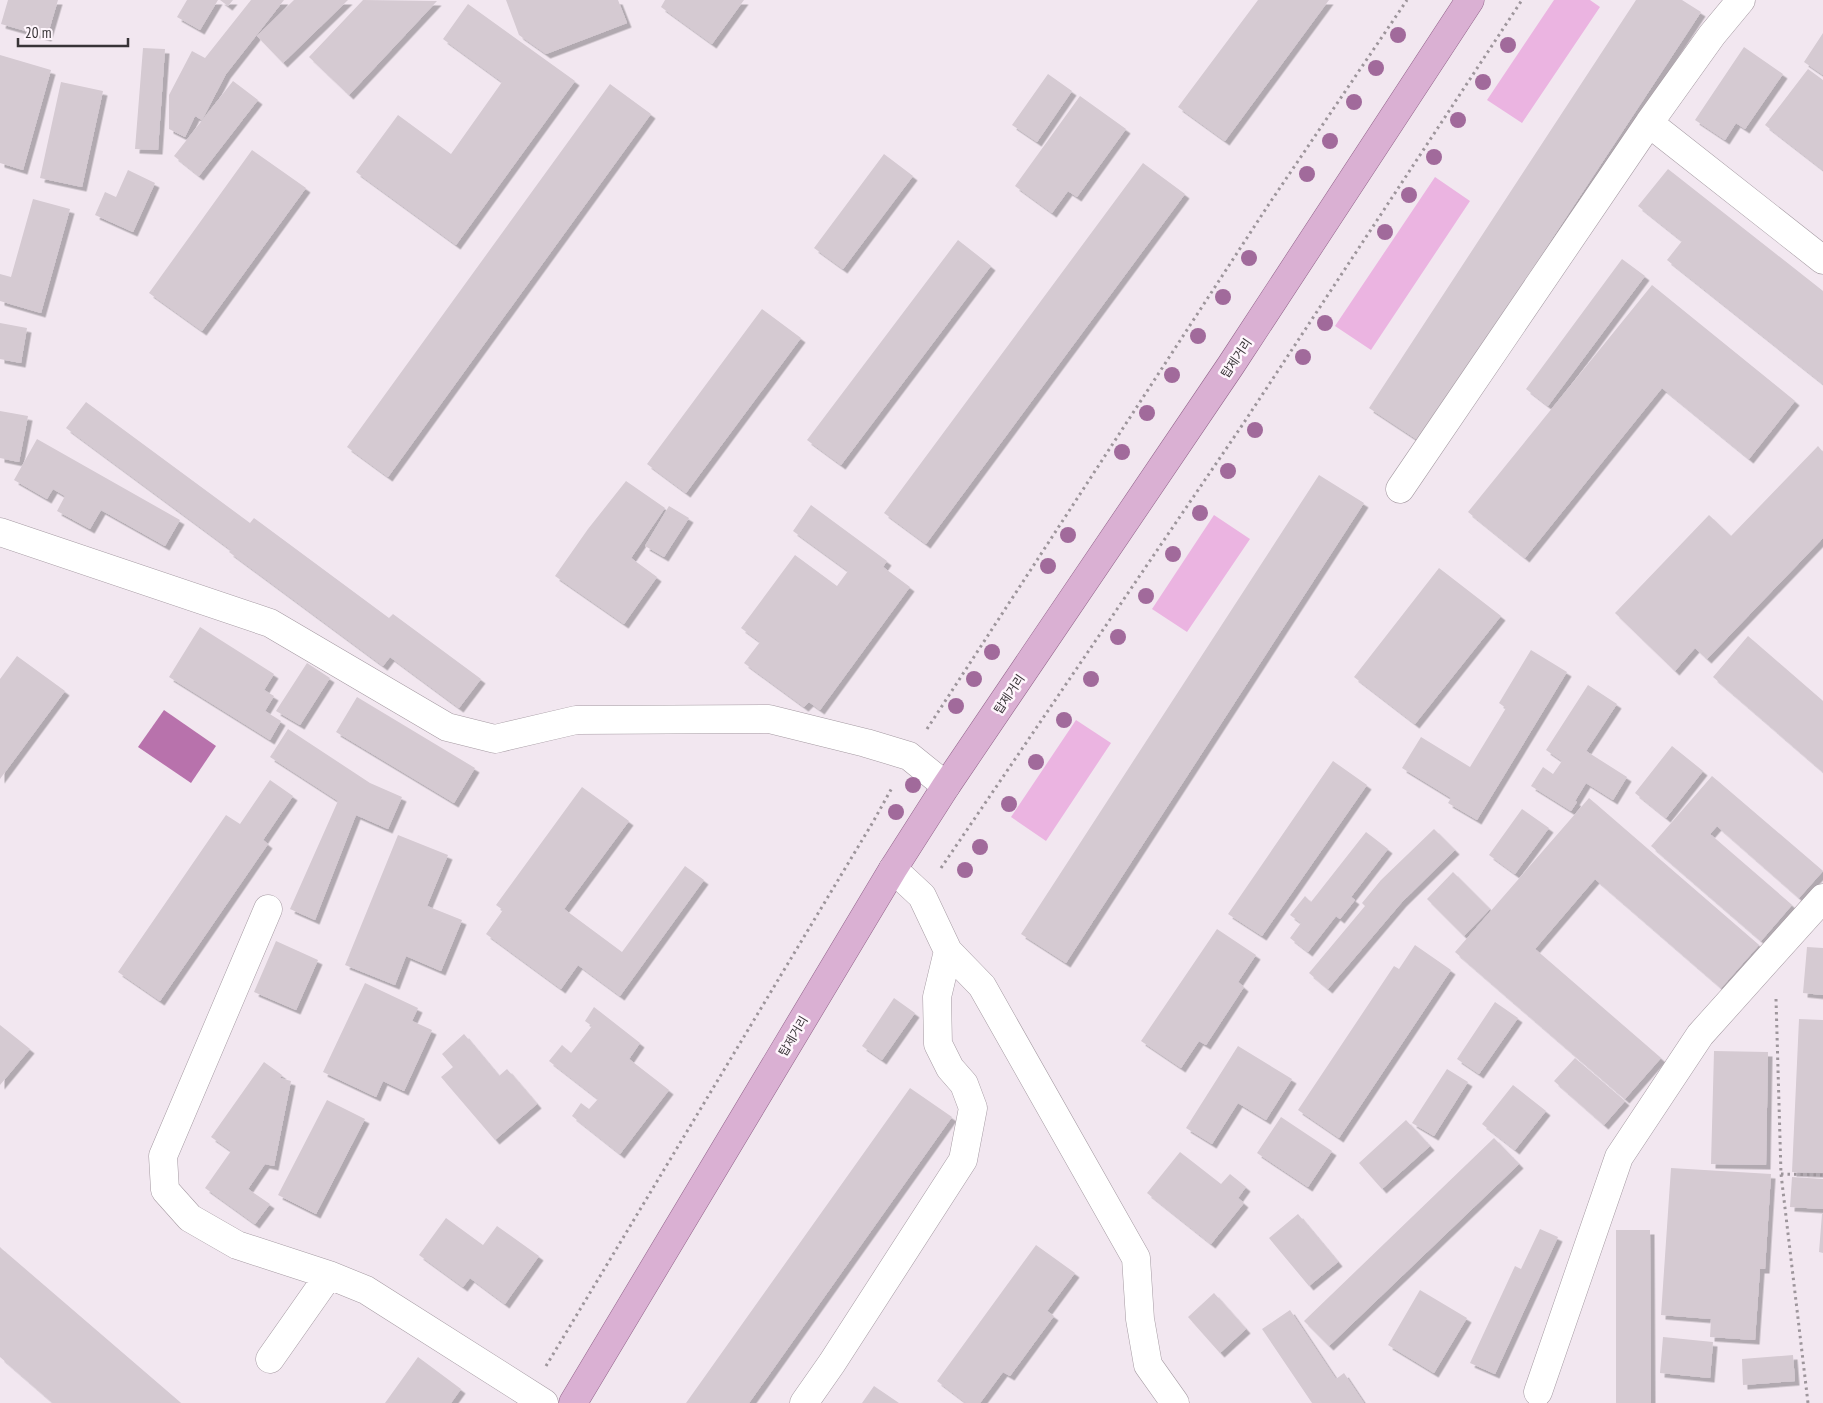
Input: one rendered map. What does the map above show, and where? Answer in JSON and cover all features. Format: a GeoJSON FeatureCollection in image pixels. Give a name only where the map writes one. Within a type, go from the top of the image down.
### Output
{"type":"FeatureCollection","features":[{"type":"Feature","properties":{"kind":"main road","name":"탑제거리"},"geometry":{"type":"LineString","coordinates":[[573,1403],[893,869],[946,786],[1232,365],[1470,0]]}},
{"type":"Feature","properties":{"kind":"street"},"geometry":{"type":"LineString","coordinates":[[1400,489],[1649,123],[1712,34],[1741,0]]}},
{"type":"Feature","properties":{"kind":"street"},"geometry":{"type":"LineString","coordinates":[[1649,123],[1823,260]]}},
{"type":"Feature","properties":{"kind":"street"},"geometry":{"type":"LineString","coordinates":[[0,532],[270,623],[447,727],[495,739],[576,720],[769,719],[866,743],[909,756],[946,786]]}},
{"type":"Feature","properties":{"kind":"street"},"geometry":{"type":"LineString","coordinates":[[893,869],[922,896],[948,950],[982,986],[1136,1258],[1140,1319],[1148,1365],[1175,1403]]}},
{"type":"Feature","properties":{"kind":"street"},"geometry":{"type":"LineString","coordinates":[[1538,1392],[1619,1157],[1700,1035],[1823,898]]}},
{"type":"Feature","properties":{"kind":"street"},"geometry":{"type":"LineString","coordinates":[[268,908],[164,1156],[165,1190],[190,1218],[237,1245],[328,1275],[366,1290],[537,1398]]}},
{"type":"Feature","properties":{"kind":"street"},"geometry":{"type":"LineString","coordinates":[[804,1403],[963,1160],[973,1108],[964,1084],[950,1068],[938,1044],[937,997],[948,950]]}},
{"type":"Feature","properties":{"kind":"street"},"geometry":{"type":"LineString","coordinates":[[270,1359],[328,1275]]}},
{"type":"Feature","properties":{"kind":"path"},"geometry":{"type":"LineString","coordinates":[[537,1398],[873,822],[909,756],[1269,204],[1407,0]]}},
{"type":"Feature","properties":{"kind":"path"},"geometry":{"type":"LineString","coordinates":[[922,896],[1242,424],[1522,0]]}},
{"type":"Feature","properties":{"kind":"path"},"geometry":{"type":"LineString","coordinates":[[1775,951],[1781,1174],[1808,1403]]}},
{"type":"Feature","properties":{"kind":"path"},"geometry":{"type":"LineString","coordinates":[[1781,1174],[1823,1175]]}},
{"type":"Feature","properties":{"kind":"shaded area"},"geometry":{"type":"Polygon","coordinates":[[[1554,0],[1590,0],[1600,7],[1522,123],[1487,100],[1554,0]]]}},
{"type":"Feature","properties":{"kind":"shaded area"},"geometry":{"type":"Polygon","coordinates":[[[1435,177],[1470,201],[1371,350],[1335,326],[1435,177]]]}},
{"type":"Feature","properties":{"kind":"shaded area"},"geometry":{"type":"Polygon","coordinates":[[[1214,515],[1250,539],[1187,632],[1152,609],[1214,515]]]}},
{"type":"Feature","properties":{"kind":"shaded area"},"geometry":{"type":"Polygon","coordinates":[[[164,710],[216,746],[191,783],[138,747],[164,710]]]}},
{"type":"Feature","properties":{"kind":"shaded area"},"geometry":{"type":"Polygon","coordinates":[[[1076,720],[1111,743],[1046,841],[1011,817],[1076,720]]]}},
{"type":"Feature","properties":{"kind":"building"},"geometry":{"type":"Polygon","coordinates":[[[8,0],[58,0],[47,37],[1,24],[8,0]]]}},
{"type":"Feature","properties":{"kind":"building"},"geometry":{"type":"Polygon","coordinates":[[[187,0],[218,0],[200,30],[177,17],[187,0]]]}},
{"type":"Feature","properties":{"kind":"building"},"geometry":{"type":"Polygon","coordinates":[[[220,0],[233,0],[228,6],[220,0]]]}},
{"type":"Feature","properties":{"kind":"building"},"geometry":{"type":"Polygon","coordinates":[[[251,0],[284,0],[226,74],[202,120],[195,116],[185,137],[169,129],[169,95],[192,51],[205,58],[251,0]]]}},
{"type":"Feature","properties":{"kind":"building"},"geometry":{"type":"Polygon","coordinates":[[[294,0],[348,0],[283,63],[257,36],[294,0]]]}},
{"type":"Feature","properties":{"kind":"building"},"geometry":{"type":"Polygon","coordinates":[[[363,0],[437,1],[349,95],[309,57],[363,0]]]}},
{"type":"Feature","properties":{"kind":"building"},"geometry":{"type":"Polygon","coordinates":[[[506,0],[618,0],[627,23],[546,54],[519,35],[506,0]]]}},
{"type":"Feature","properties":{"kind":"building"},"geometry":{"type":"Polygon","coordinates":[[[665,0],[744,0],[712,44],[661,7],[665,0]]]}},
{"type":"Feature","properties":{"kind":"building"},"geometry":{"type":"Polygon","coordinates":[[[1258,0],[1329,0],[1225,141],[1178,107],[1258,0]]]}},
{"type":"Feature","properties":{"kind":"building"},"geometry":{"type":"Polygon","coordinates":[[[1636,0],[1682,0],[1701,12],[1419,441],[1369,408],[1636,0]]]}},
{"type":"Feature","properties":{"kind":"building"},"geometry":{"type":"Polygon","coordinates":[[[468,4],[575,81],[456,245],[356,172],[398,115],[451,154],[502,82],[443,39],[468,4]]]}},
{"type":"Feature","properties":{"kind":"building"},"geometry":{"type":"Polygon","coordinates":[[[1823,33],[1823,75],[1804,62],[1823,33]]]}},
{"type":"Feature","properties":{"kind":"building"},"geometry":{"type":"Polygon","coordinates":[[[1744,47],[1783,74],[1745,129],[1736,123],[1725,140],[1695,120],[1744,47]]]}},
{"type":"Feature","properties":{"kind":"building"},"geometry":{"type":"Polygon","coordinates":[[[143,48],[165,49],[158,150],[135,149],[143,48]]]}},
{"type":"Feature","properties":{"kind":"building"},"geometry":{"type":"Polygon","coordinates":[[[0,55],[51,70],[23,170],[0,163],[0,55]]]}},
{"type":"Feature","properties":{"kind":"building"},"geometry":{"type":"Polygon","coordinates":[[[1808,69],[1823,80],[1823,170],[1765,125],[1808,69]]]}},
{"type":"Feature","properties":{"kind":"building"},"geometry":{"type":"Polygon","coordinates":[[[1048,74],[1072,91],[1037,142],[1012,125],[1048,74]]]}},
{"type":"Feature","properties":{"kind":"building"},"geometry":{"type":"Polygon","coordinates":[[[233,81],[258,100],[199,176],[174,156],[233,81]]]}},
{"type":"Feature","properties":{"kind":"building"},"geometry":{"type":"Polygon","coordinates":[[[61,82],[103,91],[82,187],[40,178],[61,82]]]}},
{"type":"Feature","properties":{"kind":"building"},"geometry":{"type":"Polygon","coordinates":[[[610,84],[651,114],[388,477],[347,447],[610,84]]]}},
{"type":"Feature","properties":{"kind":"building"},"geometry":{"type":"Polygon","coordinates":[[[1080,96],[1126,129],[1077,197],[1068,191],[1052,213],[1015,186],[1080,96]]]}},
{"type":"Feature","properties":{"kind":"building"},"geometry":{"type":"Polygon","coordinates":[[[252,150],[306,188],[202,331],[149,293],[252,150]]]}},
{"type":"Feature","properties":{"kind":"building"},"geometry":{"type":"Polygon","coordinates":[[[884,154],[913,176],[843,269],[814,248],[884,154]]]}},
{"type":"Feature","properties":{"kind":"building"},"geometry":{"type":"Polygon","coordinates":[[[1143,163],[1185,194],[926,544],[884,513],[1143,163]]]}},
{"type":"Feature","properties":{"kind":"building"},"geometry":{"type":"Polygon","coordinates":[[[1668,169],[1823,291],[1823,384],[1667,260],[1682,241],[1638,206],[1668,169]]]}},
{"type":"Feature","properties":{"kind":"building"},"geometry":{"type":"Polygon","coordinates":[[[128,170],[155,183],[133,232],[95,215],[105,192],[116,197],[128,170]]]}},
{"type":"Feature","properties":{"kind":"building"},"geometry":{"type":"Polygon","coordinates":[[[33,199],[70,209],[41,313],[0,301],[0,274],[11,277],[33,199]]]}},
{"type":"Feature","properties":{"kind":"building"},"geometry":{"type":"Polygon","coordinates":[[[958,240],[991,266],[841,465],[807,440],[958,240]]]}},
{"type":"Feature","properties":{"kind":"building"},"geometry":{"type":"Polygon","coordinates":[[[1622,259],[1645,276],[1548,406],[1526,389],[1622,259]]]}},
{"type":"Feature","properties":{"kind":"building"},"geometry":{"type":"Polygon","coordinates":[[[1652,285],[1795,401],[1749,459],[1662,388],[1525,558],[1468,512],[1652,285]]]}},
{"type":"Feature","properties":{"kind":"building"},"geometry":{"type":"Polygon","coordinates":[[[762,309],[801,338],[686,493],[647,464],[762,309]]]}},
{"type":"Feature","properties":{"kind":"building"},"geometry":{"type":"Polygon","coordinates":[[[0,323],[27,328],[21,363],[0,359],[0,323]]]}},
{"type":"Feature","properties":{"kind":"building"},"geometry":{"type":"Polygon","coordinates":[[[86,402],[250,523],[254,518],[389,618],[393,614],[481,679],[459,708],[390,657],[383,666],[229,552],[231,550],[66,428],[86,402]]]}},
{"type":"Feature","properties":{"kind":"building"},"geometry":{"type":"Polygon","coordinates":[[[0,411],[28,416],[19,462],[0,458],[0,411]]]}},
{"type":"Feature","properties":{"kind":"building"},"geometry":{"type":"Polygon","coordinates":[[[37,439],[180,520],[165,546],[101,510],[90,529],[57,511],[65,496],[53,489],[47,499],[14,480],[37,439]]]}},
{"type":"Feature","properties":{"kind":"building"},"geometry":{"type":"Polygon","coordinates":[[[1818,446],[1823,452],[1823,538],[1707,659],[1695,648],[1675,671],[1615,613],[1709,515],[1731,536],[1818,446]]]}},
{"type":"Feature","properties":{"kind":"building"},"geometry":{"type":"Polygon","coordinates":[[[1319,475],[1364,503],[1066,963],[1021,934],[1319,475]]]}},
{"type":"Feature","properties":{"kind":"building"},"geometry":{"type":"Polygon","coordinates":[[[626,481],[665,508],[631,558],[657,577],[624,624],[555,576],[588,529],[626,481]]]}},
{"type":"Feature","properties":{"kind":"building"},"geometry":{"type":"Polygon","coordinates":[[[811,505],[887,561],[883,567],[910,587],[820,710],[809,702],[804,707],[744,663],[760,642],[741,628],[795,555],[837,586],[848,571],[793,531],[811,505]]]}},
{"type":"Feature","properties":{"kind":"building"},"geometry":{"type":"Polygon","coordinates":[[[669,506],[689,518],[664,557],[645,546],[669,506]]]}},
{"type":"Feature","properties":{"kind":"building"},"geometry":{"type":"Polygon","coordinates":[[[1439,568],[1501,616],[1415,724],[1354,677],[1439,568]]]}},
{"type":"Feature","properties":{"kind":"building"},"geometry":{"type":"Polygon","coordinates":[[[200,627],[274,674],[264,690],[274,696],[265,711],[281,721],[270,740],[169,677],[200,627]]]}},
{"type":"Feature","properties":{"kind":"building"},"geometry":{"type":"Polygon","coordinates":[[[1748,636],[1823,701],[1823,772],[1713,677],[1748,636]]]}},
{"type":"Feature","properties":{"kind":"building"},"geometry":{"type":"Polygon","coordinates":[[[1531,650],[1567,672],[1477,820],[1448,803],[1451,798],[1402,768],[1421,737],[1470,767],[1506,708],[1499,703],[1531,650]]]}},
{"type":"Feature","properties":{"kind":"building"},"geometry":{"type":"Polygon","coordinates":[[[17,656],[65,691],[0,779],[0,679],[17,656]]]}},
{"type":"Feature","properties":{"kind":"building"},"geometry":{"type":"Polygon","coordinates":[[[307,663],[330,678],[300,725],[276,711],[307,663]]]}},
{"type":"Feature","properties":{"kind":"building"},"geometry":{"type":"Polygon","coordinates":[[[1588,685],[1617,704],[1586,751],[1627,777],[1613,800],[1586,783],[1571,811],[1531,786],[1543,767],[1553,774],[1562,761],[1546,750],[1588,685]]]}},
{"type":"Feature","properties":{"kind":"building"},"geometry":{"type":"Polygon","coordinates":[[[357,697],[475,768],[454,803],[336,732],[357,697]]]}},
{"type":"Feature","properties":{"kind":"building"},"geometry":{"type":"Polygon","coordinates":[[[288,729],[370,783],[402,797],[388,829],[356,815],[315,920],[290,909],[338,801],[270,757],[288,729]]]}},
{"type":"Feature","properties":{"kind":"building"},"geometry":{"type":"Polygon","coordinates":[[[1672,746],[1703,771],[1666,818],[1635,793],[1672,746]]]}},
{"type":"Feature","properties":{"kind":"building"},"geometry":{"type":"Polygon","coordinates":[[[1333,761],[1367,785],[1262,936],[1228,914],[1333,761]]]}},
{"type":"Feature","properties":{"kind":"building"},"geometry":{"type":"Polygon","coordinates":[[[1712,776],[1823,871],[1799,898],[1717,826],[1710,834],[1792,905],[1761,941],[1651,846],[1712,776]]]}},
{"type":"Feature","properties":{"kind":"building"},"geometry":{"type":"Polygon","coordinates":[[[270,780],[293,796],[263,840],[268,844],[160,1001],[118,972],[226,815],[240,824],[270,780]]]}},
{"type":"Feature","properties":{"kind":"building"},"geometry":{"type":"Polygon","coordinates":[[[582,787],[629,821],[564,909],[622,952],[685,866],[704,880],[620,996],[578,965],[561,989],[486,934],[503,910],[496,905],[582,787]]]}},
{"type":"Feature","properties":{"kind":"building"},"geometry":{"type":"Polygon","coordinates":[[[1589,798],[1759,945],[1721,988],[1595,879],[1535,949],[1661,1058],[1625,1099],[1455,952],[1589,798]]]}},
{"type":"Feature","properties":{"kind":"building"},"geometry":{"type":"Polygon","coordinates":[[[1522,809],[1549,828],[1515,874],[1489,855],[1522,809]]]}},
{"type":"Feature","properties":{"kind":"building"},"geometry":{"type":"Polygon","coordinates":[[[1434,829],[1455,850],[1402,902],[1328,989],[1309,973],[1365,906],[1362,903],[1381,880],[1434,829]]]}},
{"type":"Feature","properties":{"kind":"building"},"geometry":{"type":"Polygon","coordinates":[[[1366,832],[1388,849],[1351,897],[1355,900],[1340,919],[1336,916],[1308,952],[1290,938],[1301,923],[1290,915],[1305,896],[1311,902],[1366,832]]]}},
{"type":"Feature","properties":{"kind":"building"},"geometry":{"type":"Polygon","coordinates":[[[398,835],[448,855],[427,906],[462,920],[441,971],[406,956],[395,985],[345,965],[398,835]]]}},
{"type":"Feature","properties":{"kind":"building"},"geometry":{"type":"Polygon","coordinates":[[[1453,872],[1490,909],[1464,936],[1427,899],[1453,872]]]}},
{"type":"Feature","properties":{"kind":"building"},"geometry":{"type":"Polygon","coordinates":[[[1217,929],[1256,955],[1238,982],[1244,987],[1206,1045],[1199,1041],[1181,1068],[1141,1041],[1217,929]]]}},
{"type":"Feature","properties":{"kind":"building"},"geometry":{"type":"Polygon","coordinates":[[[276,941],[318,960],[296,1010],[254,992],[276,941]]]}},
{"type":"Feature","properties":{"kind":"building"},"geometry":{"type":"Polygon","coordinates":[[[1415,945],[1451,970],[1339,1138],[1298,1110],[1394,966],[1399,969],[1415,945]]]}},
{"type":"Feature","properties":{"kind":"building"},"geometry":{"type":"Polygon","coordinates":[[[1807,947],[1823,948],[1823,995],[1803,993],[1807,947]]]}},
{"type":"Feature","properties":{"kind":"building"},"geometry":{"type":"Polygon","coordinates":[[[365,983],[418,1008],[412,1021],[432,1030],[404,1091],[383,1081],[376,1097],[323,1072],[365,983]]]}},
{"type":"Feature","properties":{"kind":"building"},"geometry":{"type":"Polygon","coordinates":[[[894,998],[915,1013],[882,1060],[862,1046],[894,998]]]}},
{"type":"Feature","properties":{"kind":"building"},"geometry":{"type":"Polygon","coordinates":[[[1495,1002],[1518,1018],[1479,1074],[1457,1059],[1495,1002]]]}},
{"type":"Feature","properties":{"kind":"building"},"geometry":{"type":"Polygon","coordinates":[[[594,1007],[640,1043],[629,1059],[669,1090],[620,1154],[572,1116],[581,1103],[589,1109],[598,1099],[549,1061],[562,1045],[571,1053],[592,1026],[585,1021],[594,1007]]]}},
{"type":"Feature","properties":{"kind":"building"},"geometry":{"type":"Polygon","coordinates":[[[1799,1019],[1823,1020],[1823,1173],[1792,1172],[1799,1019]]]}},
{"type":"Feature","properties":{"kind":"building"},"geometry":{"type":"Polygon","coordinates":[[[0,1025],[30,1049],[0,1085],[0,1025]]]}},
{"type":"Feature","properties":{"kind":"building"},"geometry":{"type":"Polygon","coordinates":[[[464,1034],[499,1076],[507,1069],[537,1104],[495,1140],[441,1077],[453,1067],[442,1054],[464,1034]]]}},
{"type":"Feature","properties":{"kind":"building"},"geometry":{"type":"Polygon","coordinates":[[[1238,1046],[1292,1079],[1266,1120],[1238,1103],[1212,1144],[1186,1128],[1238,1046]]]}},
{"type":"Feature","properties":{"kind":"building"},"geometry":{"type":"Polygon","coordinates":[[[1714,1051],[1768,1052],[1766,1165],[1711,1164],[1714,1051]]]}},
{"type":"Feature","properties":{"kind":"building"},"geometry":{"type":"Polygon","coordinates":[[[1575,1058],[1625,1101],[1604,1125],[1554,1081],[1575,1058]]]}},
{"type":"Feature","properties":{"kind":"building"},"geometry":{"type":"Polygon","coordinates":[[[264,1062],[282,1075],[280,1078],[291,1081],[274,1166],[265,1164],[248,1189],[270,1204],[255,1224],[205,1188],[231,1151],[211,1137],[264,1062]]]}},
{"type":"Feature","properties":{"kind":"building"},"geometry":{"type":"Polygon","coordinates":[[[1447,1069],[1468,1082],[1434,1136],[1412,1123],[1447,1069]]]}},
{"type":"Feature","properties":{"kind":"building"},"geometry":{"type":"Polygon","coordinates":[[[1513,1085],[1546,1111],[1515,1150],[1482,1124],[1513,1085]]]}},
{"type":"Feature","properties":{"kind":"building"},"geometry":{"type":"Polygon","coordinates":[[[910,1088],[952,1117],[749,1403],[686,1403],[910,1088]]]}},
{"type":"Feature","properties":{"kind":"building"},"geometry":{"type":"Polygon","coordinates":[[[327,1100],[365,1119],[316,1214],[278,1195],[327,1100]]]}},
{"type":"Feature","properties":{"kind":"building"},"geometry":{"type":"Polygon","coordinates":[[[1281,1117],[1332,1151],[1308,1187],[1257,1153],[1281,1117]]]}},
{"type":"Feature","properties":{"kind":"building"},"geometry":{"type":"Polygon","coordinates":[[[1406,1120],[1430,1146],[1382,1189],[1359,1163],[1406,1120]]]}},
{"type":"Feature","properties":{"kind":"building"},"geometry":{"type":"Polygon","coordinates":[[[1494,1138],[1519,1164],[1329,1346],[1304,1321],[1494,1138]]]}},
{"type":"Feature","properties":{"kind":"building"},"geometry":{"type":"Polygon","coordinates":[[[1180,1152],[1221,1184],[1230,1174],[1246,1187],[1238,1198],[1244,1203],[1211,1244],[1147,1193],[1180,1152]]]}},
{"type":"Feature","properties":{"kind":"building"},"geometry":{"type":"Polygon","coordinates":[[[1671,1168],[1771,1174],[1765,1269],[1760,1269],[1755,1340],[1710,1337],[1711,1319],[1661,1315],[1671,1168]]]}},
{"type":"Feature","properties":{"kind":"building"},"geometry":{"type":"Polygon","coordinates":[[[1792,1177],[1823,1179],[1823,1209],[1790,1207],[1792,1177]]]}},
{"type":"Feature","properties":{"kind":"building"},"geometry":{"type":"Polygon","coordinates":[[[1298,1214],[1338,1262],[1309,1286],[1269,1238],[1298,1214]]]}},
{"type":"Feature","properties":{"kind":"building"},"geometry":{"type":"Polygon","coordinates":[[[1823,1214],[1823,1253],[1819,1252],[1823,1214]]]}},
{"type":"Feature","properties":{"kind":"building"},"geometry":{"type":"Polygon","coordinates":[[[446,1218],[483,1245],[497,1226],[539,1256],[505,1304],[470,1278],[463,1287],[419,1255],[446,1218]]]}},
{"type":"Feature","properties":{"kind":"building"},"geometry":{"type":"Polygon","coordinates":[[[1540,1229],[1558,1237],[1495,1374],[1470,1363],[1515,1266],[1521,1269],[1540,1229]]]}},
{"type":"Feature","properties":{"kind":"building"},"geometry":{"type":"Polygon","coordinates":[[[1616,1230],[1650,1230],[1651,1403],[1616,1403],[1616,1230]]]}},
{"type":"Feature","properties":{"kind":"building"},"geometry":{"type":"Polygon","coordinates":[[[1036,1245],[1075,1273],[1047,1311],[1054,1316],[1010,1376],[1003,1372],[980,1403],[966,1403],[937,1381],[1036,1245]]]}},
{"type":"Feature","properties":{"kind":"building"},"geometry":{"type":"Polygon","coordinates":[[[0,1247],[181,1403],[53,1403],[0,1357],[0,1247]]]}},
{"type":"Feature","properties":{"kind":"building"},"geometry":{"type":"Polygon","coordinates":[[[1420,1290],[1467,1318],[1434,1373],[1388,1345],[1420,1290]]]}},
{"type":"Feature","properties":{"kind":"building"},"geometry":{"type":"Polygon","coordinates":[[[1214,1293],[1246,1329],[1220,1353],[1188,1317],[1214,1293]]]}},
{"type":"Feature","properties":{"kind":"building"},"geometry":{"type":"Polygon","coordinates":[[[1290,1310],[1336,1379],[1344,1373],[1364,1403],[1312,1403],[1262,1329],[1290,1310]]]}},
{"type":"Feature","properties":{"kind":"building"},"geometry":{"type":"Polygon","coordinates":[[[1663,1337],[1713,1342],[1710,1378],[1660,1373],[1663,1337]]]}},
{"type":"Feature","properties":{"kind":"building"},"geometry":{"type":"Polygon","coordinates":[[[1793,1355],[1795,1381],[1743,1385],[1742,1359],[1793,1355]]]}},
{"type":"Feature","properties":{"kind":"building"},"geometry":{"type":"Polygon","coordinates":[[[418,1357],[461,1389],[451,1403],[385,1403],[418,1357]]]}},
{"type":"Feature","properties":{"kind":"building"},"geometry":{"type":"Polygon","coordinates":[[[874,1386],[899,1403],[862,1403],[874,1386]]]}}]}
